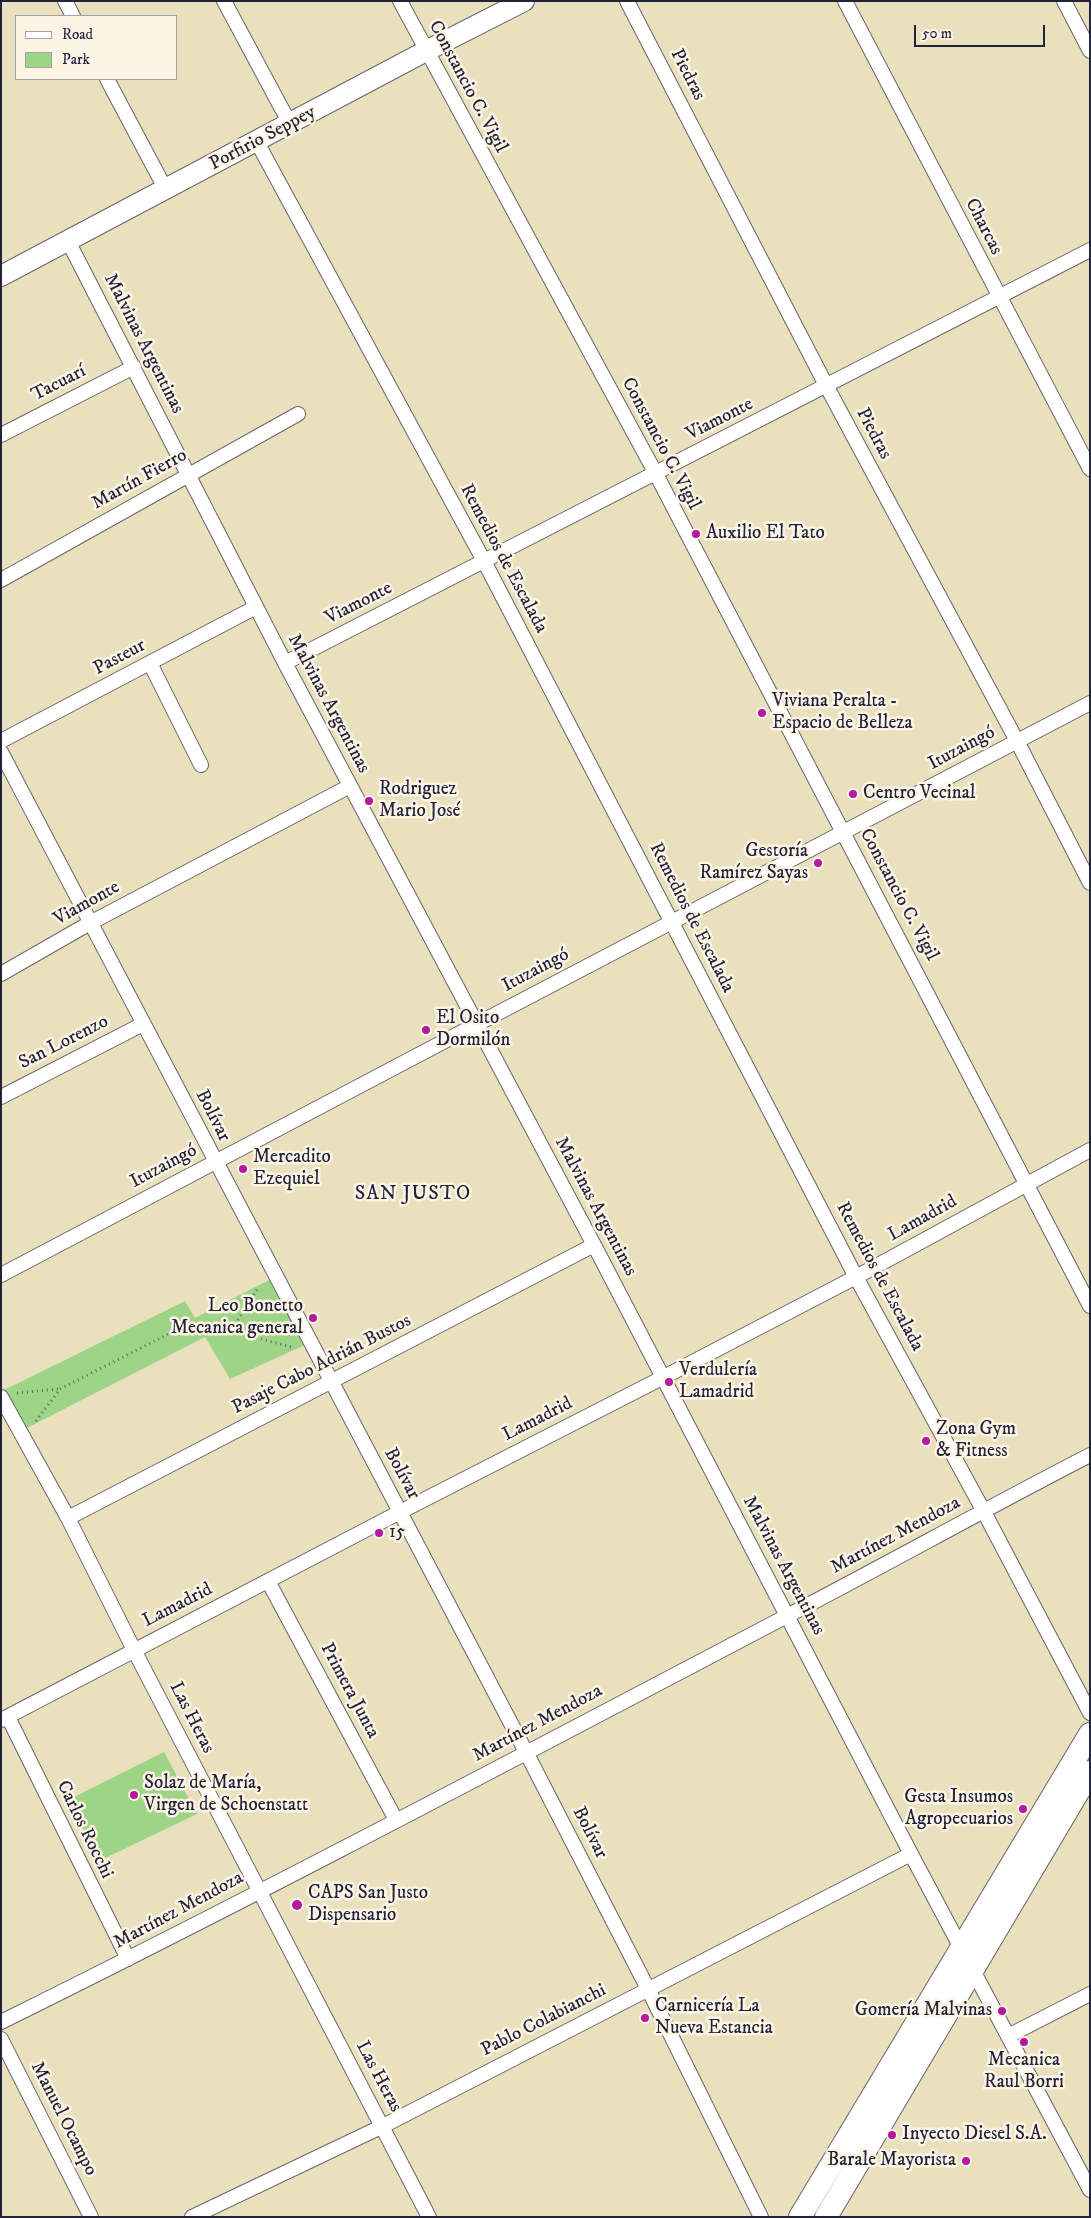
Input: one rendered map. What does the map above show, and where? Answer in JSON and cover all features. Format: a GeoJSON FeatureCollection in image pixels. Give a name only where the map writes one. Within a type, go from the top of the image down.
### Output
{"type":"FeatureCollection","features":[{"type":"Feature","properties":{"kind":"main road","name":"Porfirio Seppey"},"geometry":{"type":"LineString","coordinates":[[1,276],[524,1]]}},
{"type":"Feature","properties":{"kind":"main road"},"geometry":{"type":"LineString","coordinates":[[800,2217],[1090,1734]]}},
{"type":"Feature","properties":{"kind":"main road"},"geometry":{"type":"LineString","coordinates":[[826,2217],[1090,1772]]}},
{"type":"Feature","properties":{"kind":"street"},"geometry":{"type":"LineString","coordinates":[[65,1],[72,15]]}},
{"type":"Feature","properties":{"kind":"street"},"geometry":{"type":"LineString","coordinates":[[224,1],[290,124]]}},
{"type":"Feature","properties":{"kind":"street","name":"Constancio C. Vigil"},"geometry":{"type":"LineString","coordinates":[[400,1],[656,474],[1090,1306]]}},
{"type":"Feature","properties":{"kind":"street","name":"Piedras"},"geometry":{"type":"LineString","coordinates":[[627,1],[827,387],[1017,741],[1090,882]]}},
{"type":"Feature","properties":{"kind":"street","name":"Charcas"},"geometry":{"type":"LineString","coordinates":[[845,1],[1090,469]]}},
{"type":"Feature","properties":{"kind":"street"},"geometry":{"type":"LineString","coordinates":[[1064,1],[1090,50]]}},
{"type":"Feature","properties":{"kind":"street"},"geometry":{"type":"LineString","coordinates":[[108,80],[166,190]]}},
{"type":"Feature","properties":{"kind":"street","name":"Remedios de Escalada"},"geometry":{"type":"LineString","coordinates":[[257,142],[484,561],[856,1277],[983,1510],[1090,1713]]}},
{"type":"Feature","properties":{"kind":"street","name":"Malvinas Argentinas"},"geometry":{"type":"LineString","coordinates":[[68,241],[285,663],[594,1245],[911,1854],[1090,2190]]}},
{"type":"Feature","properties":{"kind":"street","name":"Viamonte"},"geometry":{"type":"LineString","coordinates":[[285,663],[827,387],[1090,250]]}},
{"type":"Feature","properties":{"kind":"street","name":"Tacuarí"},"geometry":{"type":"LineString","coordinates":[[1,435],[134,367]]}},
{"type":"Feature","properties":{"kind":"street","name":"Martín Fierro"},"geometry":{"type":"LineString","coordinates":[[1,580],[298,414]]}},
{"type":"Feature","properties":{"kind":"street","name":"Pasteur"},"geometry":{"type":"LineString","coordinates":[[1,741],[256,607]]}},
{"type":"Feature","properties":{"kind":"street"},"geometry":{"type":"LineString","coordinates":[[150,663],[201,765]]}},
{"type":"Feature","properties":{"kind":"street","name":"Ituzaingó"},"geometry":{"type":"LineString","coordinates":[[1,1275],[1090,703]]}},
{"type":"Feature","properties":{"kind":"street","name":"Bolívar"},"geometry":{"type":"LineString","coordinates":[[1,752],[526,1752],[648,1989],[757,2215]]}},
{"type":"Feature","properties":{"kind":"street","name":"Viamonte"},"geometry":{"type":"LineString","coordinates":[[1,974],[90,923],[350,786]]}},
{"type":"Feature","properties":{"kind":"street","name":"San Lorenzo"},"geometry":{"type":"LineString","coordinates":[[1,1097],[143,1024]]}},
{"type":"Feature","properties":{"kind":"street","name":"Lamadrid"},"geometry":{"type":"LineString","coordinates":[[4,1719],[856,1277],[1026,1183],[1090,1150]]}},
{"type":"Feature","properties":{"kind":"street","name":"Pasaje Cabo Adrián Bustos"},"geometry":{"type":"LineString","coordinates":[[68,1518],[594,1245]]}},
{"type":"Feature","properties":{"kind":"street","name":"Las Heras"},"geometry":{"type":"LineString","coordinates":[[1,1398],[68,1518],[134,1650],[429,2217]]}},
{"type":"Feature","properties":{"kind":"street","name":"Martínez Mendoza"},"geometry":{"type":"LineString","coordinates":[[1,2022],[128,1959],[396,1820],[788,1615],[983,1510],[1090,1456]]}},
{"type":"Feature","properties":{"kind":"street","name":"Primera Junta"},"geometry":{"type":"LineString","coordinates":[[268,1581],[396,1820]]}},
{"type":"Feature","properties":{"kind":"street","name":"Carlos Rocchi"},"geometry":{"type":"LineString","coordinates":[[4,1719],[128,1959]]}},
{"type":"Feature","properties":{"kind":"street","name":"Pablo Colabianchi"},"geometry":{"type":"LineString","coordinates":[[192,2217],[383,2126],[911,1854]]}},
{"type":"Feature","properties":{"kind":"street"},"geometry":{"type":"LineString","coordinates":[[1008,2036],[1090,1994]]}},
{"type":"Feature","properties":{"kind":"street","name":"Manuel Ocampo"},"geometry":{"type":"LineString","coordinates":[[1,2039],[91,2217]]}},
{"type":"Feature","properties":{"kind":"path"},"geometry":{"type":"LineString","coordinates":[[231,1331],[258,1288]]}},
{"type":"Feature","properties":{"kind":"path"},"geometry":{"type":"LineString","coordinates":[[17,1393],[60,1389],[188,1324],[231,1331],[291,1347]]}},
{"type":"Feature","properties":{"kind":"path"},"geometry":{"type":"LineString","coordinates":[[36,1421],[60,1389]]}},
{"type":"Feature","properties":{"kind":"green space"},"geometry":{"type":"Polygon","coordinates":[[[271,1279],[307,1344],[230,1379],[205,1337],[23,1430],[2,1391],[185,1301],[195,1318],[271,1279]]]}},
{"type":"Feature","properties":{"kind":"green space"},"geometry":{"type":"Polygon","coordinates":[[[164,1752],[197,1814],[101,1860],[66,1801],[164,1752]]]}},
{"type":"Feature","properties":{"kind":"place","name":"Auxilio El Tato"},"geometry":{"type":"Point","coordinates":[696,534]}},
{"type":"Feature","properties":{"kind":"place","name":"Viviana Peralta - Espacio de Belleza"},"geometry":{"type":"Point","coordinates":[762,713]}},
{"type":"Feature","properties":{"kind":"place","name":"Centro Vecinal"},"geometry":{"type":"Point","coordinates":[853,794]}},
{"type":"Feature","properties":{"kind":"place","name":"Rodriguez Mario José"},"geometry":{"type":"Point","coordinates":[369,801]}},
{"type":"Feature","properties":{"kind":"place","name":"Gestoría Ramírez Sayas"},"geometry":{"type":"Point","coordinates":[818,863]}},
{"type":"Feature","properties":{"kind":"place","name":"El Osito Dormilón"},"geometry":{"type":"Point","coordinates":[426,1030]}},
{"type":"Feature","properties":{"kind":"place","name":"Mercadito Ezequiel"},"geometry":{"type":"Point","coordinates":[243,1169]}},
{"type":"Feature","properties":{"kind":"place","name":"Leo Bonetto Mecanica general"},"geometry":{"type":"Point","coordinates":[313,1318]}},
{"type":"Feature","properties":{"kind":"place","name":"Verdulería Lamadrid"},"geometry":{"type":"Point","coordinates":[669,1382]}},
{"type":"Feature","properties":{"kind":"place","name":"Zona Gym & Fitness"},"geometry":{"type":"Point","coordinates":[926,1441]}},
{"type":"Feature","properties":{"kind":"place","name":"15"},"geometry":{"type":"Point","coordinates":[379,1533]}},
{"type":"Feature","properties":{"kind":"place","name":"Solaz de María, Virgen de Schoenstatt"},"geometry":{"type":"Point","coordinates":[134,1795]}},
{"type":"Feature","properties":{"kind":"place","name":"Gesta Insumos Agropecuarios"},"geometry":{"type":"Point","coordinates":[1023,1809]}},
{"type":"Feature","properties":{"kind":"place","name":"CAPS San Justo Dispensario"},"geometry":{"type":"Point","coordinates":[297,1905]}},
{"type":"Feature","properties":{"kind":"place","name":"Gomería Malvinas"},"geometry":{"type":"Point","coordinates":[1002,2011]}},
{"type":"Feature","properties":{"kind":"place","name":"Carnicería La Nueva Estancia"},"geometry":{"type":"Point","coordinates":[645,2018]}},
{"type":"Feature","properties":{"kind":"place","name":"Mecanica Raul Borri"},"geometry":{"type":"Point","coordinates":[1024,2042]}},
{"type":"Feature","properties":{"kind":"place","name":"Inyecto Diesel S.A."},"geometry":{"type":"Point","coordinates":[892,2135]}},
{"type":"Feature","properties":{"kind":"place","name":"Barale Mayorista"},"geometry":{"type":"Point","coordinates":[966,2161]}},
{"type":"Feature","properties":{"kind":"district","name":"SAN JUSTO"},"geometry":{"type":"Point","coordinates":[413,1195]}}]}
